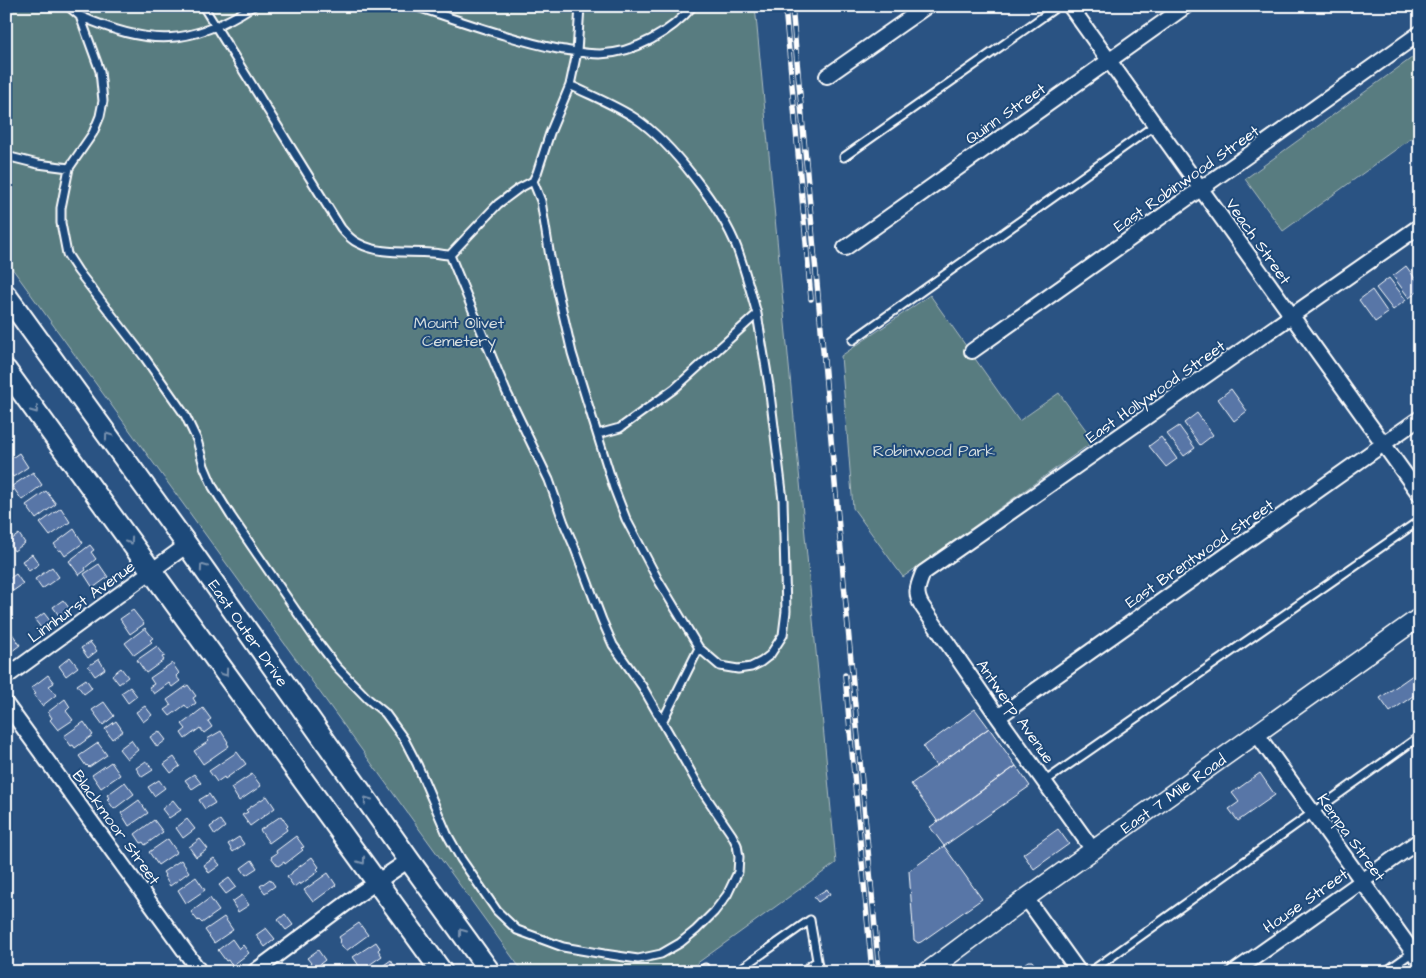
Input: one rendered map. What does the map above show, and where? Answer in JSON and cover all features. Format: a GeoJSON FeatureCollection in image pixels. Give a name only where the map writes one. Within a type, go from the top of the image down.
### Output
{"type":"FeatureCollection","features":[{"type":"Feature","properties":{"kind":"main road","name":"East Outer Drive"},"geometry":{"type":"LineString","coordinates":[[6,295],[187,545],[490,972]]}},
{"type":"Feature","properties":{"kind":"main road"},"geometry":{"type":"LineString","coordinates":[[6,370],[442,972]]}},
{"type":"Feature","properties":{"kind":"street"},"geometry":{"type":"LineString","coordinates":[[827,76],[927,6]]}},
{"type":"Feature","properties":{"kind":"street","name":"Veach Street"},"geometry":{"type":"LineString","coordinates":[[1070,6],[1420,495]]}},
{"type":"Feature","properties":{"kind":"street","name":"Quinn Street"},"geometry":{"type":"LineString","coordinates":[[845,248],[1186,6]]}},
{"type":"Feature","properties":{"kind":"street","name":"East Robinwood Street"},"geometry":{"type":"LineString","coordinates":[[972,351],[1420,33]]}},
{"type":"Feature","properties":{"kind":"street","name":"East Hollywood Street"},"geometry":{"type":"LineString","coordinates":[[918,590],[918,584],[923,574],[1420,226]]}},
{"type":"Feature","properties":{"kind":"street","name":"East Brentwood Street"},"geometry":{"type":"LineString","coordinates":[[998,717],[1420,418]]}},
{"type":"Feature","properties":{"kind":"street","name":"Linnhurst Avenue"},"geometry":{"type":"LineString","coordinates":[[6,677],[187,545]]}},
{"type":"Feature","properties":{"kind":"street","name":"Antwerp Avenue"},"geometry":{"type":"LineString","coordinates":[[918,590],[918,599],[922,606],[1093,850]]}},
{"type":"Feature","properties":{"kind":"street","name":"East 7 Mile Road"},"geometry":{"type":"LineString","coordinates":[[927,972],[1026,898],[1420,617]]}},
{"type":"Feature","properties":{"kind":"street","name":"Blackmoor Street"},"geometry":{"type":"LineString","coordinates":[[6,704],[200,972]]}},
{"type":"Feature","properties":{"kind":"street","name":"Kempa Street"},"geometry":{"type":"LineString","coordinates":[[1256,733],[1417,954]]}},
{"type":"Feature","properties":{"kind":"street","name":"House Street"},"geometry":{"type":"LineString","coordinates":[[1234,972],[1420,840]]}},
{"type":"Feature","properties":{"kind":"street"},"geometry":{"type":"LineString","coordinates":[[254,972],[359,894],[409,860]]}},
{"type":"Feature","properties":{"kind":"street"},"geometry":{"type":"LineString","coordinates":[[1026,898],[1079,972]]}},
{"type":"Feature","properties":{"kind":"lane"},"geometry":{"type":"LineString","coordinates":[[68,6],[80,16],[103,26],[128,34],[159,38],[173,38],[196,34],[238,16],[253,6]]}},
{"type":"Feature","properties":{"kind":"lane"},"geometry":{"type":"LineString","coordinates":[[203,6],[349,238],[358,244],[376,250],[450,256]]}},
{"type":"Feature","properties":{"kind":"lane"},"geometry":{"type":"LineString","coordinates":[[414,6],[473,26],[536,44],[577,52],[601,54],[624,50],[647,42],[664,33],[682,19],[693,6]]}},
{"type":"Feature","properties":{"kind":"lane"},"geometry":{"type":"LineString","coordinates":[[450,256],[498,204],[518,189],[533,181],[570,85],[577,52],[580,6]]}},
{"type":"Feature","properties":{"kind":"lane"},"geometry":{"type":"LineString","coordinates":[[844,157],[1058,6]]}},
{"type":"Feature","properties":{"kind":"lane"},"geometry":{"type":"LineString","coordinates":[[80,16],[100,71],[103,101],[100,116],[92,133],[70,168],[61,208],[60,223],[67,254],[185,415],[197,440],[204,466],[213,487],[314,637],[336,666],[385,713],[404,739],[461,859],[497,911],[517,930],[563,947],[638,959],[661,954],[680,943],[696,930],[714,912],[727,895],[738,872],[740,857],[737,845],[700,788],[642,686],[613,645],[564,523],[549,480],[506,391],[450,256]]}},
{"type":"Feature","properties":{"kind":"lane"},"geometry":{"type":"LineString","coordinates":[[533,181],[541,201],[550,257],[572,353],[614,488],[626,519],[699,648],[720,666],[738,670],[751,667],[770,655],[783,635],[786,622],[783,500],[769,386],[756,314],[747,278],[737,246],[718,211],[695,178],[665,144],[636,119],[605,101],[570,85]]}},
{"type":"Feature","properties":{"kind":"lane"},"geometry":{"type":"LineString","coordinates":[[853,340],[1155,125]]}},
{"type":"Feature","properties":{"kind":"lane"},"geometry":{"type":"LineString","coordinates":[[6,156],[38,164],[70,168]]}},
{"type":"Feature","properties":{"kind":"lane"},"geometry":{"type":"LineString","coordinates":[[598,434],[620,428],[674,389],[756,314]]}},
{"type":"Feature","properties":{"kind":"lane"},"geometry":{"type":"LineString","coordinates":[[1044,782],[1420,520]]}},
{"type":"Feature","properties":{"kind":"lane"},"geometry":{"type":"LineString","coordinates":[[662,722],[699,648]]}},
{"type":"Feature","properties":{"kind":"lane"},"geometry":{"type":"LineString","coordinates":[[1090,972],[1420,736]]}},
{"type":"Feature","properties":{"kind":"lane"},"geometry":{"type":"LineString","coordinates":[[736,972],[810,920],[819,972]]}},
{"type":"Feature","properties":{"kind":"lane"},"geometry":{"type":"LineString","coordinates":[[1385,972],[1417,954]]}},
{"type":"Feature","properties":{"kind":"lane"},"geometry":{"type":"LineString","coordinates":[[802,972],[817,961]]}},
{"type":"Feature","properties":{"kind":"lane"},"geometry":{"type":"LineString","coordinates":[[699,972],[704,968],[707,972]]}},
{"type":"Feature","properties":{"kind":"green space","name":"Mount Olivet Cemetery"},"geometry":{"type":"Polygon","coordinates":[[[6,6],[755,6],[836,863],[685,972],[523,972],[6,260],[6,6]]]}},
{"type":"Feature","properties":{"kind":"green space"},"geometry":{"type":"Polygon","coordinates":[[[1420,52],[1420,132],[1283,231],[1245,179],[1420,52]]]}},
{"type":"Feature","properties":{"kind":"green space","name":"Robinwood Park"},"geometry":{"type":"Polygon","coordinates":[[[930,295],[1019,421],[1059,393],[1094,441],[903,577],[853,508],[841,356],[930,295]]]}},
{"type":"Feature","properties":{"kind":"building"},"geometry":{"type":"Polygon","coordinates":[[[1406,266],[1420,285],[1420,290],[1409,298],[1393,276],[1406,266]]]}},
{"type":"Feature","properties":{"kind":"building"},"geometry":{"type":"Polygon","coordinates":[[[1389,278],[1406,300],[1393,310],[1376,288],[1389,278]]]}},
{"type":"Feature","properties":{"kind":"building"},"geometry":{"type":"Polygon","coordinates":[[[1372,290],[1388,313],[1375,322],[1359,300],[1372,290]]]}},
{"type":"Feature","properties":{"kind":"building"},"geometry":{"type":"Polygon","coordinates":[[[1231,389],[1247,411],[1234,421],[1218,399],[1231,389]]]}},
{"type":"Feature","properties":{"kind":"building"},"geometry":{"type":"Polygon","coordinates":[[[1197,413],[1213,435],[1200,445],[1184,423],[1197,413]]]}},
{"type":"Feature","properties":{"kind":"building"},"geometry":{"type":"Polygon","coordinates":[[[1179,426],[1195,448],[1184,456],[1167,434],[1179,426]]]}},
{"type":"Feature","properties":{"kind":"building"},"geometry":{"type":"Polygon","coordinates":[[[1161,437],[1177,459],[1166,467],[1149,446],[1161,437]]]}},
{"type":"Feature","properties":{"kind":"building"},"geometry":{"type":"Polygon","coordinates":[[[19,453],[28,467],[13,477],[6,467],[6,462],[19,453]]]}},
{"type":"Feature","properties":{"kind":"building"},"geometry":{"type":"Polygon","coordinates":[[[33,472],[42,485],[22,500],[12,486],[33,472]]]}},
{"type":"Feature","properties":{"kind":"building"},"geometry":{"type":"Polygon","coordinates":[[[46,491],[56,504],[36,519],[26,505],[46,491]]]}},
{"type":"Feature","properties":{"kind":"building"},"geometry":{"type":"Polygon","coordinates":[[[61,508],[70,522],[50,536],[40,523],[61,508]]]}},
{"type":"Feature","properties":{"kind":"building"},"geometry":{"type":"Polygon","coordinates":[[[74,529],[83,543],[65,556],[54,544],[74,529]]]}},
{"type":"Feature","properties":{"kind":"building"},"geometry":{"type":"Polygon","coordinates":[[[19,534],[25,543],[14,551],[8,542],[19,534]]]}},
{"type":"Feature","properties":{"kind":"building"},"geometry":{"type":"Polygon","coordinates":[[[90,545],[94,550],[91,552],[96,559],[79,575],[69,561],[90,545]]]}},
{"type":"Feature","properties":{"kind":"building"},"geometry":{"type":"Polygon","coordinates":[[[32,554],[39,564],[29,571],[22,561],[32,554]]]}},
{"type":"Feature","properties":{"kind":"building"},"geometry":{"type":"Polygon","coordinates":[[[99,564],[108,577],[93,588],[84,574],[99,564]]]}},
{"type":"Feature","properties":{"kind":"building"},"geometry":{"type":"Polygon","coordinates":[[[52,567],[59,577],[42,589],[35,579],[52,567]]]}},
{"type":"Feature","properties":{"kind":"building"},"geometry":{"type":"Polygon","coordinates":[[[16,574],[23,584],[13,591],[6,581],[16,574]]]}},
{"type":"Feature","properties":{"kind":"building"},"geometry":{"type":"Polygon","coordinates":[[[63,600],[70,609],[60,617],[53,607],[63,600]]]}},
{"type":"Feature","properties":{"kind":"building"},"geometry":{"type":"Polygon","coordinates":[[[133,610],[144,624],[130,634],[120,619],[133,610]]]}},
{"type":"Feature","properties":{"kind":"building"},"geometry":{"type":"Polygon","coordinates":[[[44,613],[51,622],[42,629],[35,620],[44,613]]]}},
{"type":"Feature","properties":{"kind":"building"},"geometry":{"type":"Polygon","coordinates":[[[145,628],[153,638],[150,640],[152,642],[134,655],[125,643],[145,628]]]}},
{"type":"Feature","properties":{"kind":"building"},"geometry":{"type":"Polygon","coordinates":[[[11,632],[20,645],[7,655],[6,636],[11,632]]]}},
{"type":"Feature","properties":{"kind":"building"},"geometry":{"type":"Polygon","coordinates":[[[90,642],[97,651],[88,658],[81,648],[90,642]]]}},
{"type":"Feature","properties":{"kind":"building"},"geometry":{"type":"Polygon","coordinates":[[[157,646],[165,656],[162,657],[164,660],[146,673],[137,660],[157,646]]]}},
{"type":"Feature","properties":{"kind":"building"},"geometry":{"type":"Polygon","coordinates":[[[70,657],[78,667],[66,676],[59,666],[70,657]]]}},
{"type":"Feature","properties":{"kind":"building"},"geometry":{"type":"Polygon","coordinates":[[[99,659],[105,669],[95,676],[88,666],[99,659]]]}},
{"type":"Feature","properties":{"kind":"building"},"geometry":{"type":"Polygon","coordinates":[[[172,663],[179,673],[176,676],[180,681],[172,687],[169,683],[154,694],[149,687],[154,684],[150,678],[172,663]]]}},
{"type":"Feature","properties":{"kind":"building"},"geometry":{"type":"Polygon","coordinates":[[[121,668],[128,677],[119,684],[112,675],[121,668]]]}},
{"type":"Feature","properties":{"kind":"building"},"geometry":{"type":"Polygon","coordinates":[[[1420,670],[1420,691],[1390,712],[1380,698],[1420,670]]]}},
{"type":"Feature","properties":{"kind":"building"},"geometry":{"type":"Polygon","coordinates":[[[48,675],[54,683],[49,686],[56,695],[42,706],[31,688],[48,675]]]}},
{"type":"Feature","properties":{"kind":"building"},"geometry":{"type":"Polygon","coordinates":[[[86,679],[92,688],[84,694],[77,685],[86,679]]]}},
{"type":"Feature","properties":{"kind":"building"},"geometry":{"type":"Polygon","coordinates":[[[188,685],[196,696],[193,698],[196,703],[188,709],[185,705],[170,716],[165,710],[171,706],[167,700],[188,685]]]}},
{"type":"Feature","properties":{"kind":"building"},"geometry":{"type":"Polygon","coordinates":[[[130,687],[137,696],[128,703],[121,693],[130,687]]]}},
{"type":"Feature","properties":{"kind":"building"},"geometry":{"type":"Polygon","coordinates":[[[65,699],[70,707],[66,711],[73,720],[58,730],[50,720],[52,718],[48,712],[65,699]]]}},
{"type":"Feature","properties":{"kind":"building"},"geometry":{"type":"Polygon","coordinates":[[[104,702],[114,716],[103,725],[92,710],[104,702]]]}},
{"type":"Feature","properties":{"kind":"building"},"geometry":{"type":"Polygon","coordinates":[[[145,706],[152,715],[143,722],[136,712],[145,706]]]}},
{"type":"Feature","properties":{"kind":"building"},"geometry":{"type":"Polygon","coordinates":[[[203,708],[211,719],[208,721],[212,727],[204,733],[200,728],[185,739],[181,733],[186,729],[182,724],[203,708]]]}},
{"type":"Feature","properties":{"kind":"building"},"geometry":{"type":"Polygon","coordinates":[[[975,709],[989,728],[936,766],[923,747],[975,709]]]}},
{"type":"Feature","properties":{"kind":"building"},"geometry":{"type":"Polygon","coordinates":[[[116,721],[123,731],[112,739],[105,729],[116,721]]]}},
{"type":"Feature","properties":{"kind":"building"},"geometry":{"type":"Polygon","coordinates":[[[84,722],[93,735],[75,748],[73,745],[71,746],[64,736],[84,722]]]}},
{"type":"Feature","properties":{"kind":"building"},"geometry":{"type":"Polygon","coordinates":[[[989,728],[1016,766],[938,822],[911,784],[989,728]]]}},
{"type":"Feature","properties":{"kind":"building"},"geometry":{"type":"Polygon","coordinates":[[[159,731],[166,740],[157,747],[150,737],[159,731]]]}},
{"type":"Feature","properties":{"kind":"building"},"geometry":{"type":"Polygon","coordinates":[[[221,731],[229,746],[203,764],[194,751],[209,741],[207,739],[221,731]]]}},
{"type":"Feature","properties":{"kind":"building"},"geometry":{"type":"Polygon","coordinates":[[[131,740],[138,750],[127,759],[119,749],[131,740]]]}},
{"type":"Feature","properties":{"kind":"building"},"geometry":{"type":"Polygon","coordinates":[[[98,743],[107,755],[89,767],[86,766],[79,756],[98,743]]]}},
{"type":"Feature","properties":{"kind":"building"},"geometry":{"type":"Polygon","coordinates":[[[237,752],[246,764],[225,779],[224,777],[217,782],[209,771],[237,752]]]}},
{"type":"Feature","properties":{"kind":"building"},"geometry":{"type":"Polygon","coordinates":[[[174,757],[180,766],[171,773],[164,764],[174,757]]]}},
{"type":"Feature","properties":{"kind":"building"},"geometry":{"type":"Polygon","coordinates":[[[146,761],[153,770],[142,777],[136,768],[146,761]]]}},
{"type":"Feature","properties":{"kind":"building"},"geometry":{"type":"Polygon","coordinates":[[[111,762],[120,775],[101,788],[92,775],[111,762]]]}},
{"type":"Feature","properties":{"kind":"building"},"geometry":{"type":"Polygon","coordinates":[[[1016,766],[1030,786],[944,846],[930,827],[1016,766]]]}},
{"type":"Feature","properties":{"kind":"building"},"geometry":{"type":"Polygon","coordinates":[[[1260,773],[1275,795],[1238,821],[1229,809],[1239,802],[1232,793],[1260,773]]]}},
{"type":"Feature","properties":{"kind":"building"},"geometry":{"type":"Polygon","coordinates":[[[194,774],[201,783],[192,789],[185,780],[194,774]]]}},
{"type":"Feature","properties":{"kind":"building"},"geometry":{"type":"Polygon","coordinates":[[[252,774],[261,786],[239,801],[231,788],[252,774]]]}},
{"type":"Feature","properties":{"kind":"building"},"geometry":{"type":"Polygon","coordinates":[[[159,780],[165,788],[154,796],[148,787],[159,780]]]}},
{"type":"Feature","properties":{"kind":"building"},"geometry":{"type":"Polygon","coordinates":[[[125,782],[134,794],[114,809],[107,799],[109,798],[107,795],[125,782]]]}},
{"type":"Feature","properties":{"kind":"building"},"geometry":{"type":"Polygon","coordinates":[[[209,794],[215,803],[205,809],[199,800],[209,794]]]}},
{"type":"Feature","properties":{"kind":"building"},"geometry":{"type":"Polygon","coordinates":[[[267,796],[275,808],[250,826],[242,815],[248,812],[246,810],[267,796]]]}},
{"type":"Feature","properties":{"kind":"building"},"geometry":{"type":"Polygon","coordinates":[[[139,800],[148,813],[129,826],[121,813],[139,800]]]}},
{"type":"Feature","properties":{"kind":"building"},"geometry":{"type":"Polygon","coordinates":[[[173,800],[181,810],[169,818],[162,809],[173,800]]]}},
{"type":"Feature","properties":{"kind":"building"},"geometry":{"type":"Polygon","coordinates":[[[281,816],[288,826],[287,830],[269,843],[260,830],[281,816]]]}},
{"type":"Feature","properties":{"kind":"building"},"geometry":{"type":"Polygon","coordinates":[[[187,819],[195,829],[183,838],[176,828],[187,819]]]}},
{"type":"Feature","properties":{"kind":"building"},"geometry":{"type":"Polygon","coordinates":[[[154,820],[163,832],[145,845],[143,842],[141,843],[135,834],[154,820]]]}},
{"type":"Feature","properties":{"kind":"building"},"geometry":{"type":"Polygon","coordinates":[[[220,820],[225,827],[215,835],[210,827],[220,820]]]}},
{"type":"Feature","properties":{"kind":"building"},"geometry":{"type":"Polygon","coordinates":[[[1058,829],[1069,844],[1034,869],[1023,854],[1058,829]]]}},
{"type":"Feature","properties":{"kind":"building"},"geometry":{"type":"Polygon","coordinates":[[[296,836],[304,847],[301,848],[303,850],[285,864],[284,862],[278,866],[271,857],[296,836]]]}},
{"type":"Feature","properties":{"kind":"building"},"geometry":{"type":"Polygon","coordinates":[[[239,837],[244,844],[233,852],[228,844],[239,837]]]}},
{"type":"Feature","properties":{"kind":"building"},"geometry":{"type":"Polygon","coordinates":[[[168,839],[177,852],[158,865],[149,852],[168,839]]]}},
{"type":"Feature","properties":{"kind":"building"},"geometry":{"type":"Polygon","coordinates":[[[200,839],[208,849],[196,857],[189,847],[200,839]]]}},
{"type":"Feature","properties":{"kind":"building"},"geometry":{"type":"Polygon","coordinates":[[[944,846],[982,899],[918,943],[914,940],[909,871],[944,846]]]}},
{"type":"Feature","properties":{"kind":"building"},"geometry":{"type":"Polygon","coordinates":[[[312,857],[319,867],[317,869],[319,871],[300,885],[299,883],[294,887],[287,877],[312,857]]]}},
{"type":"Feature","properties":{"kind":"building"},"geometry":{"type":"Polygon","coordinates":[[[214,858],[220,865],[209,873],[204,865],[214,858]]]}},
{"type":"Feature","properties":{"kind":"building"},"geometry":{"type":"Polygon","coordinates":[[[181,860],[189,872],[170,886],[163,872],[181,860]]]}},
{"type":"Feature","properties":{"kind":"building"},"geometry":{"type":"Polygon","coordinates":[[[252,860],[257,868],[246,875],[241,868],[252,860]]]}},
{"type":"Feature","properties":{"kind":"building"},"geometry":{"type":"Polygon","coordinates":[[[328,873],[336,885],[313,902],[304,890],[328,873]]]}},
{"type":"Feature","properties":{"kind":"building"},"geometry":{"type":"Polygon","coordinates":[[[196,877],[205,890],[186,903],[178,890],[196,877]]]}},
{"type":"Feature","properties":{"kind":"building"},"geometry":{"type":"Polygon","coordinates":[[[229,878],[236,887],[226,894],[219,885],[229,878]]]}},
{"type":"Feature","properties":{"kind":"building"},"geometry":{"type":"Polygon","coordinates":[[[270,879],[275,886],[265,893],[260,886],[270,879]]]}},
{"type":"Feature","properties":{"kind":"building"},"geometry":{"type":"Polygon","coordinates":[[[827,889],[830,894],[818,902],[814,897],[827,889]]]}},
{"type":"Feature","properties":{"kind":"building"},"geometry":{"type":"Polygon","coordinates":[[[242,895],[249,905],[238,912],[232,902],[242,895]]]}},
{"type":"Feature","properties":{"kind":"building"},"geometry":{"type":"Polygon","coordinates":[[[210,898],[219,911],[202,923],[191,912],[210,898]]]}},
{"type":"Feature","properties":{"kind":"building"},"geometry":{"type":"Polygon","coordinates":[[[285,914],[293,925],[286,930],[278,920],[285,914]]]}},
{"type":"Feature","properties":{"kind":"building"},"geometry":{"type":"Polygon","coordinates":[[[224,917],[233,930],[214,943],[205,930],[224,917]]]}},
{"type":"Feature","properties":{"kind":"building"},"geometry":{"type":"Polygon","coordinates":[[[359,923],[368,935],[346,951],[339,942],[341,940],[339,937],[359,923]]]}},
{"type":"Feature","properties":{"kind":"building"},"geometry":{"type":"Polygon","coordinates":[[[266,928],[275,939],[265,947],[256,935],[266,928]]]}},
{"type":"Feature","properties":{"kind":"building"},"geometry":{"type":"Polygon","coordinates":[[[232,939],[239,949],[243,945],[249,953],[232,966],[218,950],[232,939]]]}},
{"type":"Feature","properties":{"kind":"building"},"geometry":{"type":"Polygon","coordinates":[[[376,942],[382,956],[362,970],[353,957],[376,942]]]}},
{"type":"Feature","properties":{"kind":"building"},"geometry":{"type":"Polygon","coordinates":[[[318,950],[325,960],[315,968],[307,958],[318,950]]]}},
{"type":"Feature","properties":{"kind":"building"},"geometry":{"type":"Polygon","coordinates":[[[391,960],[396,972],[374,972],[391,960]]]}},
{"type":"Feature","properties":{"kind":"building"},"geometry":{"type":"Polygon","coordinates":[[[1028,961],[1032,961],[1040,972],[1013,972],[1028,961]]]}},
{"type":"Feature","properties":{"kind":"railway"},"geometry":{"type":"LineString","coordinates":[[785,6],[811,299]]}},
{"type":"Feature","properties":{"kind":"railway"},"geometry":{"type":"LineString","coordinates":[[792,6],[879,972]]}},
{"type":"Feature","properties":{"kind":"railway"},"geometry":{"type":"LineString","coordinates":[[845,675],[872,972]]}}]}
